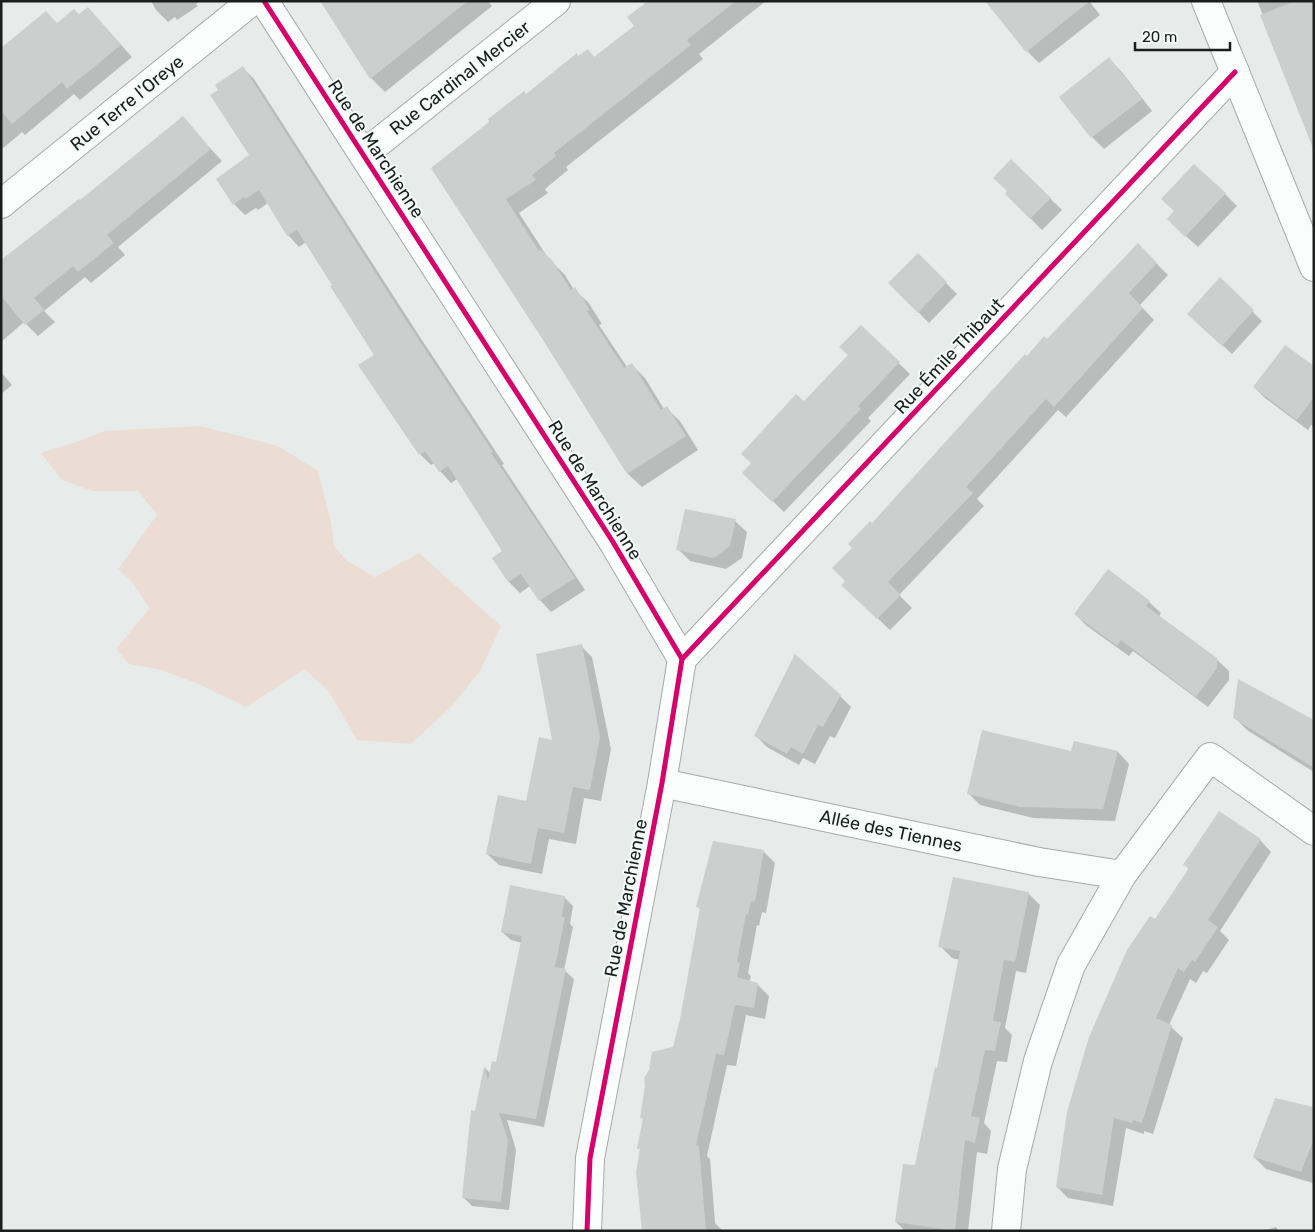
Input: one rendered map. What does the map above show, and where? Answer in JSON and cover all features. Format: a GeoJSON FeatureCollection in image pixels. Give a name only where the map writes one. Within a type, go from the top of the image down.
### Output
{"type":"FeatureCollection","features":[{"type":"Feature","properties":{"kind":"street","name":"Rue Terre l'Oreye"},"geometry":{"type":"LineString","coordinates":[[1,204],[252,1]]}},
{"type":"Feature","properties":{"kind":"street","name":"Rue de Marchienne"},"geometry":{"type":"LineString","coordinates":[[264,1],[613,542],[682,659],[662,783],[590,1158],[587,1231]]}},
{"type":"Feature","properties":{"kind":"street","name":"Rue Cardinal Mercier"},"geometry":{"type":"LineString","coordinates":[[364,154],[556,1]]}},
{"type":"Feature","properties":{"kind":"street"},"geometry":{"type":"LineString","coordinates":[[1206,1],[1314,267]]}},
{"type":"Feature","properties":{"kind":"street","name":"Rue Émile Thibaut"},"geometry":{"type":"LineString","coordinates":[[682,659],[1236,72]]}},
{"type":"Feature","properties":{"kind":"street"},"geometry":{"type":"LineString","coordinates":[[1006,1231],[1012,1169],[1038,1061],[1072,965],[1122,875],[1210,757],[1314,830]]}},
{"type":"Feature","properties":{"kind":"street","name":"Allée des Tiennes"},"geometry":{"type":"LineString","coordinates":[[662,783],[1039,862],[1122,875]]}},
{"type":"Feature","properties":{"kind":"shaded area"},"geometry":{"type":"Polygon","coordinates":[[[200,426],[278,446],[318,471],[331,522],[334,546],[347,561],[375,577],[419,553],[501,626],[480,671],[452,706],[411,744],[357,740],[328,690],[304,669],[246,707],[201,685],[162,670],[129,664],[116,649],[150,608],[131,581],[118,569],[157,515],[138,491],[93,491],[62,480],[41,453],[105,431],[200,426]]]}},
{"type":"Feature","properties":{"kind":"building"},"geometry":{"type":"Polygon","coordinates":[[[320,1],[468,1],[370,79],[320,1]]]}},
{"type":"Feature","properties":{"kind":"building"},"geometry":{"type":"Polygon","coordinates":[[[648,1],[736,1],[687,40],[691,45],[554,153],[556,156],[532,175],[536,180],[506,199],[539,251],[541,250],[552,260],[571,290],[575,287],[590,310],[587,311],[624,368],[632,363],[661,410],[667,406],[686,436],[627,474],[543,340],[431,168],[489,122],[488,119],[524,91],[526,94],[577,53],[578,56],[588,49],[594,57],[634,26],[627,17],[648,1]]]}},
{"type":"Feature","properties":{"kind":"building"},"geometry":{"type":"Polygon","coordinates":[[[985,1],[1090,1],[1026,52],[985,1]]]}},
{"type":"Feature","properties":{"kind":"building"},"geometry":{"type":"Polygon","coordinates":[[[1295,1],[1314,1],[1313,148],[1260,15],[1295,1]]]}},
{"type":"Feature","properties":{"kind":"building"},"geometry":{"type":"Polygon","coordinates":[[[88,7],[121,45],[67,89],[62,82],[12,124],[1,111],[1,48],[46,11],[57,23],[74,9],[79,14],[88,7]]]}},
{"type":"Feature","properties":{"kind":"building"},"geometry":{"type":"Polygon","coordinates":[[[1109,57],[1142,99],[1091,138],[1059,97],[1109,57]]]}},
{"type":"Feature","properties":{"kind":"building"},"geometry":{"type":"Polygon","coordinates":[[[243,66],[405,319],[493,452],[491,453],[575,578],[539,601],[521,574],[508,582],[492,558],[502,551],[448,466],[439,472],[425,451],[419,455],[358,365],[374,355],[297,230],[287,236],[259,190],[233,205],[216,179],[249,155],[210,95],[218,90],[215,85],[243,66]]]}},
{"type":"Feature","properties":{"kind":"building"},"geometry":{"type":"Polygon","coordinates":[[[183,116],[211,149],[107,235],[114,243],[78,272],[73,266],[34,298],[44,310],[25,325],[1,296],[1,260],[80,200],[183,116]]]}},
{"type":"Feature","properties":{"kind":"building"},"geometry":{"type":"Polygon","coordinates":[[[1011,159],[1051,198],[1030,219],[1005,194],[1007,191],[993,178],[1011,159]]]}},
{"type":"Feature","properties":{"kind":"building"},"geometry":{"type":"Polygon","coordinates":[[[1194,164],[1226,193],[1185,237],[1167,219],[1174,211],[1161,199],[1194,164]]]}},
{"type":"Feature","properties":{"kind":"building"},"geometry":{"type":"Polygon","coordinates":[[[1138,243],[1157,263],[1129,293],[1143,308],[1054,407],[1046,399],[966,487],[973,493],[888,582],[901,595],[877,619],[841,585],[845,581],[832,568],[852,548],[848,544],[870,521],[872,523],[1025,354],[1027,356],[1044,336],[1047,339],[1138,243]]]}},
{"type":"Feature","properties":{"kind":"building"},"geometry":{"type":"Polygon","coordinates":[[[918,253],[947,282],[918,313],[888,283],[918,253]]]}},
{"type":"Feature","properties":{"kind":"building"},"geometry":{"type":"Polygon","coordinates":[[[1220,277],[1254,310],[1222,346],[1187,314],[1220,277]]]}},
{"type":"Feature","properties":{"kind":"building"},"geometry":{"type":"Polygon","coordinates":[[[861,325],[900,362],[858,406],[861,409],[772,502],[742,473],[751,463],[741,454],[796,394],[804,401],[848,355],[839,347],[861,325]]]}},
{"type":"Feature","properties":{"kind":"building"},"geometry":{"type":"Polygon","coordinates":[[[1285,345],[1314,366],[1314,397],[1297,420],[1253,387],[1285,345]]]}},
{"type":"Feature","properties":{"kind":"building"},"geometry":{"type":"Polygon","coordinates":[[[685,509],[736,519],[730,546],[714,558],[676,550],[685,509]]]}},
{"type":"Feature","properties":{"kind":"building"},"geometry":{"type":"Polygon","coordinates":[[[1108,569],[1150,601],[1146,606],[1217,658],[1217,668],[1196,697],[1121,640],[1117,646],[1074,614],[1108,569]]]}},
{"type":"Feature","properties":{"kind":"building"},"geometry":{"type":"Polygon","coordinates":[[[582,644],[600,737],[590,790],[573,787],[564,833],[538,828],[531,864],[486,854],[498,795],[526,801],[539,737],[552,740],[536,654],[582,644]]]}},
{"type":"Feature","properties":{"kind":"building"},"geometry":{"type":"Polygon","coordinates":[[[795,654],[841,695],[823,727],[818,725],[803,754],[791,747],[787,754],[754,736],[795,654]]]}},
{"type":"Feature","properties":{"kind":"building"},"geometry":{"type":"Polygon","coordinates":[[[1238,679],[1314,720],[1314,768],[1233,718],[1238,679]]]}},
{"type":"Feature","properties":{"kind":"building"},"geometry":{"type":"Polygon","coordinates":[[[982,730],[1071,751],[1074,741],[1118,751],[1103,809],[1020,807],[967,794],[982,730]]]}},
{"type":"Feature","properties":{"kind":"building"},"geometry":{"type":"Polygon","coordinates":[[[1219,811],[1261,839],[1208,920],[1218,927],[1195,962],[1192,960],[1184,972],[1178,968],[1156,1018],[1172,1025],[1142,1123],[1133,1120],[1132,1123],[1114,1118],[1102,1195],[1056,1187],[1067,1112],[1089,1037],[1127,950],[1150,916],[1155,919],[1189,868],[1183,865],[1219,811]]]}},
{"type":"Feature","properties":{"kind":"building"},"geometry":{"type":"Polygon","coordinates":[[[713,841],[764,850],[755,902],[751,901],[748,915],[746,914],[737,962],[740,963],[737,977],[758,983],[754,1008],[735,1005],[724,1055],[716,1054],[696,1145],[699,1146],[706,1231],[642,1231],[636,1172],[640,1149],[637,1149],[643,1118],[640,1118],[645,1086],[644,1078],[649,1070],[652,1052],[673,1047],[680,1019],[700,908],[696,907],[713,841]]]}},
{"type":"Feature","properties":{"kind":"building"},"geometry":{"type":"Polygon","coordinates":[[[953,877],[1029,892],[1015,962],[1004,960],[993,1021],[1001,1022],[995,1051],[985,1050],[971,1116],[980,1118],[975,1143],[965,1140],[955,1231],[895,1222],[903,1164],[915,1165],[935,1067],[937,1068],[960,951],[938,947],[953,877]]]}},
{"type":"Feature","properties":{"kind":"building"},"geometry":{"type":"Polygon","coordinates":[[[510,885],[565,896],[562,917],[565,917],[555,967],[566,969],[536,1119],[499,1113],[508,1140],[501,1202],[462,1198],[471,1110],[475,1111],[484,1066],[488,1080],[492,1061],[496,1062],[522,936],[501,932],[510,885]]]}},
{"type":"Feature","properties":{"kind":"building"},"geometry":{"type":"Polygon","coordinates":[[[1275,1098],[1314,1107],[1314,1139],[1301,1172],[1253,1157],[1275,1098]]]}},
{"type":"Feature","properties":{"kind":"cycle path"},"geometry":{"type":"LineString","coordinates":[[264,1],[613,542],[682,659],[662,783],[590,1158],[587,1231]]}},
{"type":"Feature","properties":{"kind":"cycle path"},"geometry":{"type":"LineString","coordinates":[[682,659],[1235,72]]}}]}
